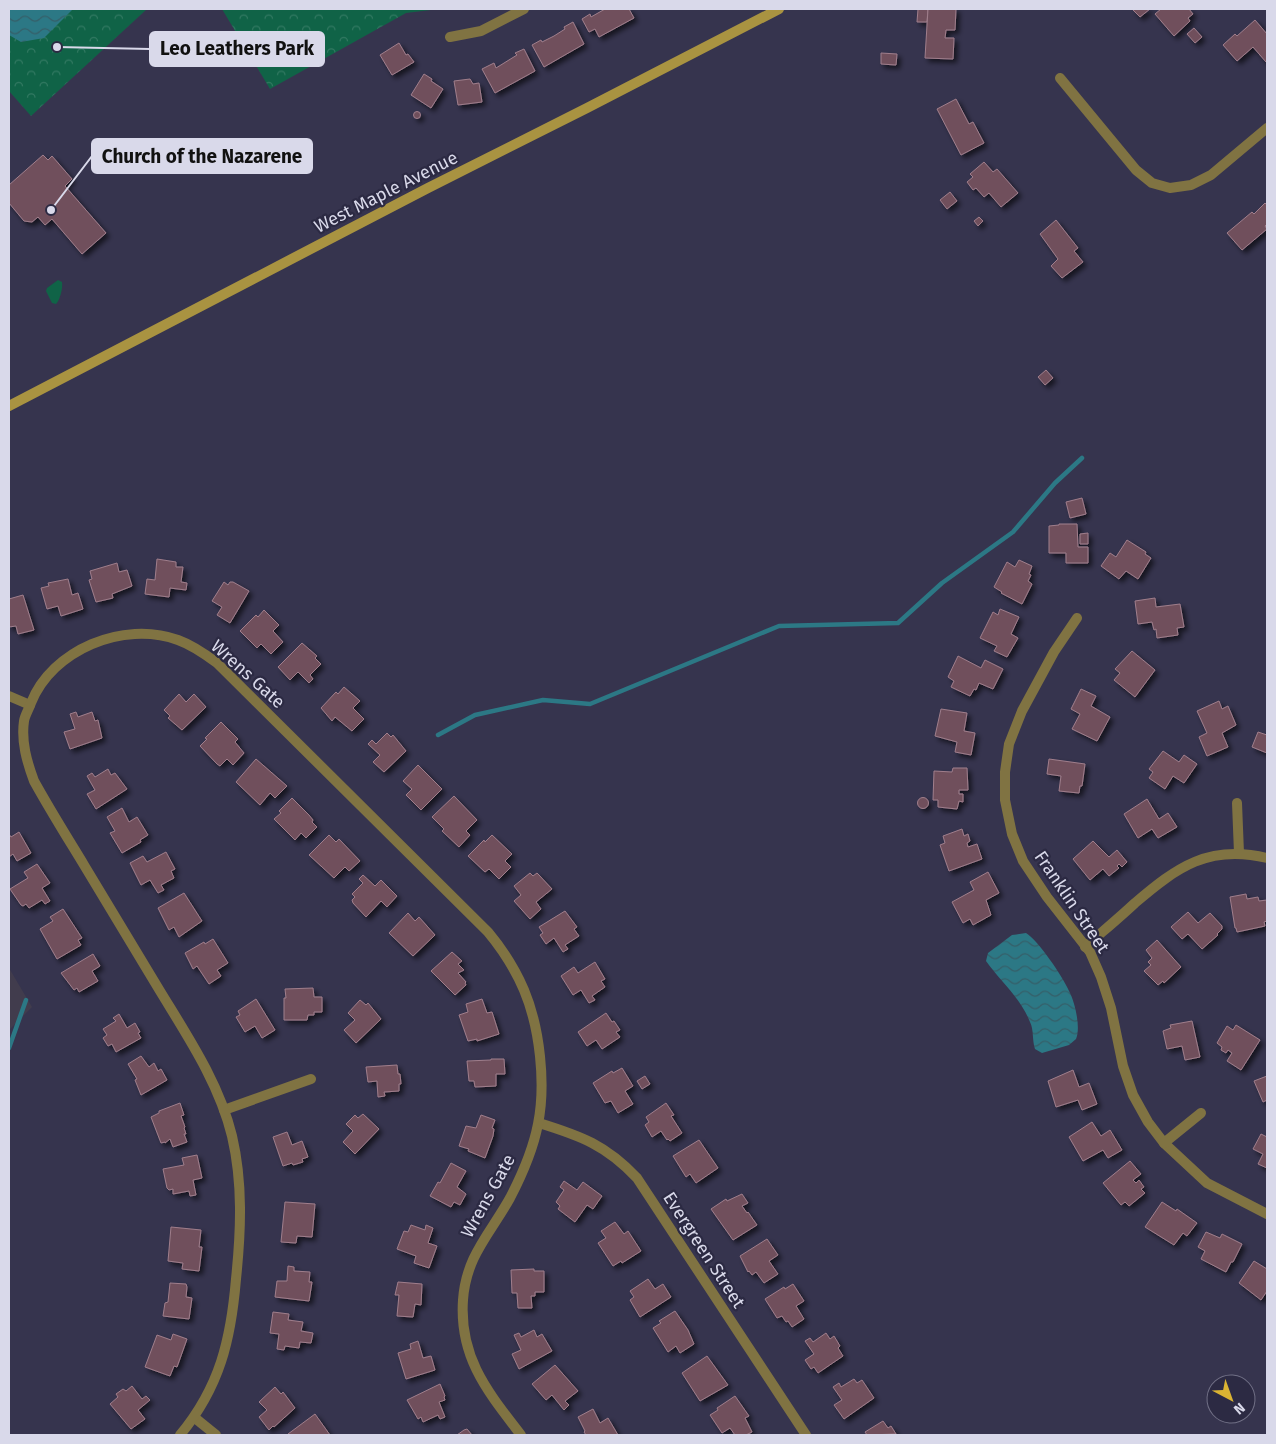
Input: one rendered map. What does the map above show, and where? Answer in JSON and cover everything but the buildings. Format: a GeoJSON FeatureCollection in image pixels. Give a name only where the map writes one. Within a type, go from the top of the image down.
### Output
{"type":"FeatureCollection","features":[{"type":"Feature","properties":{"kind":"main road","name":"West Maple Avenue"},"geometry":{"type":"LineString","coordinates":[[9,406],[420,192],[779,9]]}},
{"type":"Feature","properties":{"kind":"street"},"geometry":{"type":"LineString","coordinates":[[450,37],[481,31],[524,9]]}},
{"type":"Feature","properties":{"kind":"street"},"geometry":{"type":"LineString","coordinates":[[1060,78],[1136,170],[1152,183],[1170,188],[1191,184],[1211,175],[1267,128]]}},
{"type":"Feature","properties":{"kind":"street","name":"Franklin Street"},"geometry":{"type":"LineString","coordinates":[[1077,618],[1054,652],[1022,711],[1010,744],[1005,800],[1012,834],[1023,861],[1047,897],[1085,946],[1101,977],[1111,1008],[1123,1066],[1133,1095],[1148,1122],[1164,1142],[1207,1183],[1267,1214]]}},
{"type":"Feature","properties":{"kind":"street","name":"Wrens Gate"},"geometry":{"type":"LineString","coordinates":[[180,1435],[195,1418],[207,1396],[228,1343],[241,1231],[236,1154],[224,1110],[192,1045],[34,781],[28,763],[24,740],[24,720],[30,705],[37,689],[55,666],[74,652],[103,640],[131,635],[161,636],[177,640],[192,646],[217,663],[488,932],[501,948],[525,991],[536,1028],[540,1058],[542,1090],[538,1123],[523,1172],[509,1199],[476,1252],[469,1269],[463,1300],[465,1332],[471,1360],[485,1388],[521,1435]]}},
{"type":"Feature","properties":{"kind":"street"},"geometry":{"type":"LineString","coordinates":[[9,696],[30,705]]}},
{"type":"Feature","properties":{"kind":"street"},"geometry":{"type":"LineString","coordinates":[[1237,803],[1239,853]]}},
{"type":"Feature","properties":{"kind":"street"},"geometry":{"type":"LineString","coordinates":[[1085,946],[1172,874],[1189,863],[1212,856],[1239,853],[1267,858]]}},
{"type":"Feature","properties":{"kind":"street"},"geometry":{"type":"LineString","coordinates":[[224,1110],[310,1079]]}},
{"type":"Feature","properties":{"kind":"street"},"geometry":{"type":"LineString","coordinates":[[1164,1142],[1201,1113]]}},
{"type":"Feature","properties":{"kind":"street","name":"Evergreen Street"},"geometry":{"type":"LineString","coordinates":[[538,1123],[579,1136],[600,1146],[622,1162],[637,1178],[806,1435]]}},
{"type":"Feature","properties":{"kind":"street"},"geometry":{"type":"LineString","coordinates":[[195,1418],[216,1435]]}},
{"type":"Feature","properties":{"kind":"shaded area"},"geometry":{"type":"Polygon","coordinates":[[[9,968],[32,1007],[9,1030],[9,968]]]}},
{"type":"Feature","properties":{"kind":"green space"},"geometry":{"type":"Polygon","coordinates":[[[9,9],[147,9],[31,116],[9,91],[9,9]]]}},
{"type":"Feature","properties":{"kind":"green space"},"geometry":{"type":"Polygon","coordinates":[[[222,9],[439,9],[406,13],[270,89],[222,9]]]}},
{"type":"Feature","properties":{"kind":"green space"},"geometry":{"type":"Polygon","coordinates":[[[58,280],[62,282],[62,287],[56,304],[52,303],[46,291],[47,288],[58,280]]]}},
{"type":"Feature","properties":{"kind":"water"},"geometry":{"type":"Polygon","coordinates":[[[9,9],[73,9],[44,38],[21,42],[9,35],[9,9]]]}},
{"type":"Feature","properties":{"kind":"water"},"geometry":{"type":"Polygon","coordinates":[[[1026,933],[1050,959],[1061,977],[1069,991],[1078,1022],[1076,1039],[1069,1045],[1042,1053],[1035,1049],[1033,1032],[1026,1013],[986,961],[988,953],[1012,935],[1026,933]]]}},
{"type":"Feature","properties":{"kind":"waterway"},"geometry":{"type":"LineString","coordinates":[[438,735],[475,715],[543,700],[590,704],[779,626],[898,623],[942,583],[1013,532],[1055,483],[1082,458]]}},
{"type":"Feature","properties":{"kind":"waterway"},"geometry":{"type":"LineString","coordinates":[[9,1048],[26,1000]]}},
{"type":"Feature","properties":{"kind":"place","name":"Leo Leathers Park"},"geometry":{"type":"Point","coordinates":[57,47]}},
{"type":"Feature","properties":{"kind":"place","name":"Church of the Nazarene"},"geometry":{"type":"Point","coordinates":[51,210]}}]}
